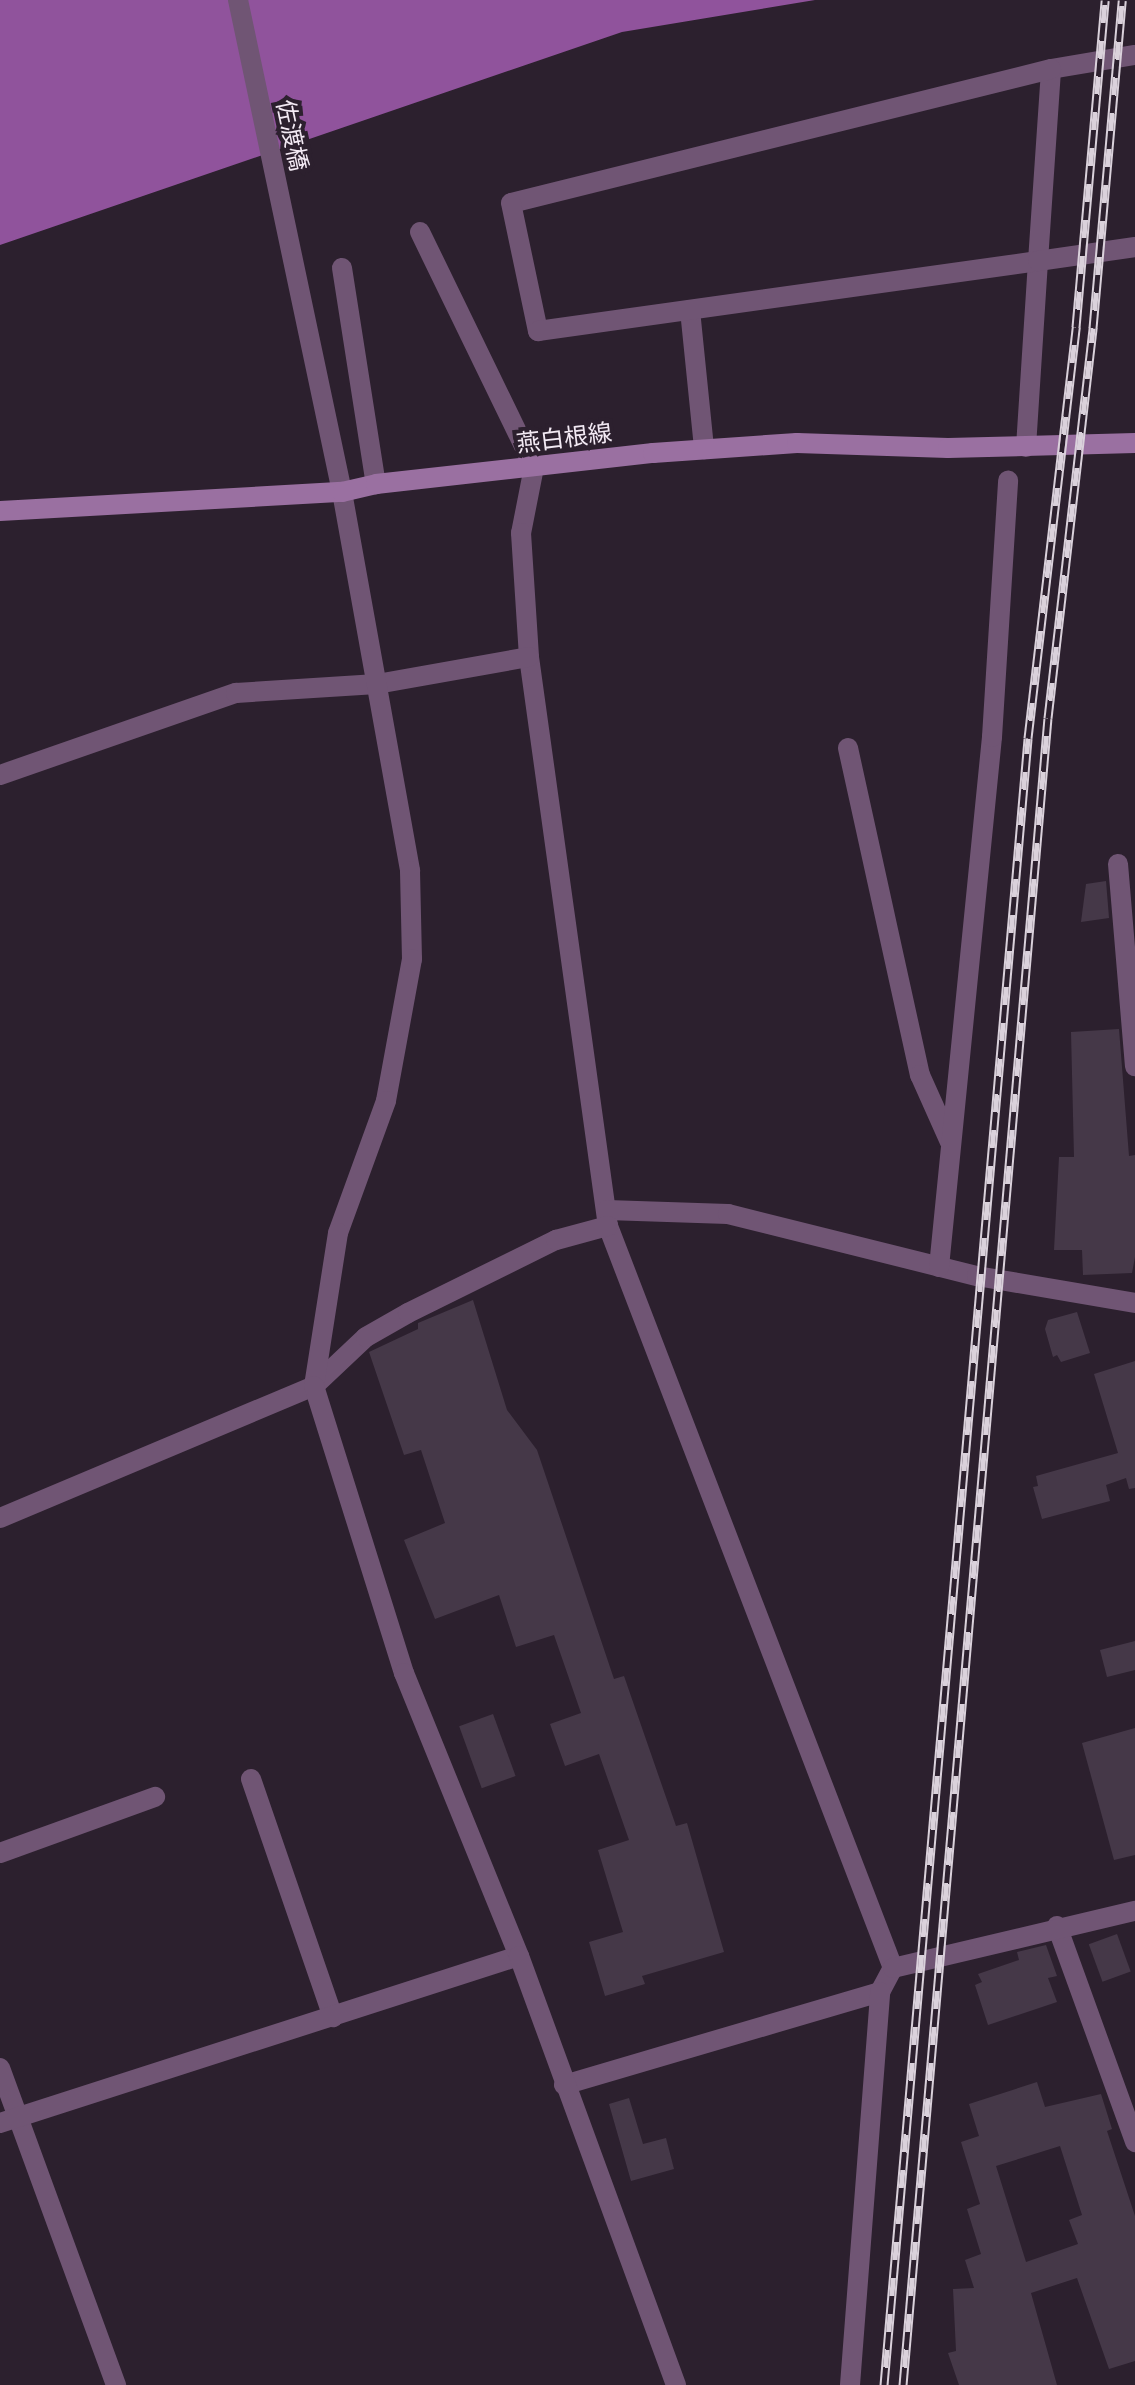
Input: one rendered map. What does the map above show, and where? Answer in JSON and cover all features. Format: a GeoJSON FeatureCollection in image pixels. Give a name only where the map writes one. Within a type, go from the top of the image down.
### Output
{"type":"FeatureCollection","features":[{"type":"Feature","properties":{"kind":"main road","name":"燕白根線"},"geometry":{"type":"LineString","coordinates":[[0,511],[342,492],[376,484],[704,449],[797,443],[1026,447],[1135,443]]}},
{"type":"Feature","properties":{"kind":"street","name":"佐渡橋"},"geometry":{"type":"LineString","coordinates":[[238,0],[342,492],[410,871],[412,959],[386,1101],[338,1233],[314,1386]]}},
{"type":"Feature","properties":{"kind":"street"},"geometry":{"type":"LineString","coordinates":[[1135,55],[1051,69],[511,203],[538,331],[1135,247]]}},
{"type":"Feature","properties":{"kind":"street"},"geometry":{"type":"LineString","coordinates":[[1026,447],[1051,69]]}},
{"type":"Feature","properties":{"kind":"street"},"geometry":{"type":"LineString","coordinates":[[420,232],[534,467],[521,533],[529,657],[608,1218],[893,1968]]}},
{"type":"Feature","properties":{"kind":"street"},"geometry":{"type":"LineString","coordinates":[[342,268],[376,484]]}},
{"type":"Feature","properties":{"kind":"street"},"geometry":{"type":"LineString","coordinates":[[690,310],[704,449]]}},
{"type":"Feature","properties":{"kind":"street"},"geometry":{"type":"LineString","coordinates":[[939,1267],[992,737],[1008,480]]}},
{"type":"Feature","properties":{"kind":"street"},"geometry":{"type":"LineString","coordinates":[[0,775],[236,693],[377,684],[529,657]]}},
{"type":"Feature","properties":{"kind":"street"},"geometry":{"type":"LineString","coordinates":[[848,748],[920,1075],[951,1146]]}},
{"type":"Feature","properties":{"kind":"street"},"geometry":{"type":"LineString","coordinates":[[1118,864],[1135,1066]]}},
{"type":"Feature","properties":{"kind":"street"},"geometry":{"type":"LineString","coordinates":[[0,1518],[314,1386],[366,1337],[556,1240],[608,1218],[728,1214],[939,1267],[1135,1303]]}},
{"type":"Feature","properties":{"kind":"street"},"geometry":{"type":"LineString","coordinates":[[314,1386],[404,1673],[519,1956],[676,2385]]}},
{"type":"Feature","properties":{"kind":"street"},"geometry":{"type":"LineString","coordinates":[[251,1779],[333,2017]]}},
{"type":"Feature","properties":{"kind":"street"},"geometry":{"type":"LineString","coordinates":[[0,1853],[155,1797]]}},
{"type":"Feature","properties":{"kind":"street"},"geometry":{"type":"LineString","coordinates":[[850,2385],[880,1992],[893,1968],[1057,1926],[1135,1911]]}},
{"type":"Feature","properties":{"kind":"street"},"geometry":{"type":"LineString","coordinates":[[1057,1926],[1135,2142]]}},
{"type":"Feature","properties":{"kind":"street"},"geometry":{"type":"LineString","coordinates":[[10,2120],[519,1956]]}},
{"type":"Feature","properties":{"kind":"street"},"geometry":{"type":"LineString","coordinates":[[564,2085],[880,1992]]}},
{"type":"Feature","properties":{"kind":"street"},"geometry":{"type":"LineString","coordinates":[[0,2068],[10,2120],[116,2385]]}},
{"type":"Feature","properties":{"kind":"shaded area"},"geometry":{"type":"Polygon","coordinates":[[[0,0],[815,0],[622,32],[0,245],[0,0]]]}},
{"type":"Feature","properties":{"kind":"building"},"geometry":{"type":"Polygon","coordinates":[[[1106,881],[1109,918],[1081,922],[1086,884],[1106,881]]]}},
{"type":"Feature","properties":{"kind":"building"},"geometry":{"type":"Polygon","coordinates":[[[1119,1029],[1129,1156],[1135,1155],[1135,1257],[1132,1273],[1083,1275],[1082,1250],[1054,1250],[1059,1157],[1074,1157],[1071,1032],[1119,1029]]]}},
{"type":"Feature","properties":{"kind":"building"},"geometry":{"type":"Polygon","coordinates":[[[473,1300],[507,1410],[537,1450],[614,1679],[624,1676],[676,1826],[687,1823],[724,1952],[642,1976],[645,1984],[605,1996],[589,1942],[623,1932],[598,1850],[629,1840],[599,1754],[565,1766],[550,1724],[581,1713],[554,1635],[516,1647],[499,1595],[435,1619],[404,1540],[445,1523],[421,1450],[404,1455],[369,1352],[418,1329],[418,1323],[473,1300]]]}},
{"type":"Feature","properties":{"kind":"building"},"geometry":{"type":"Polygon","coordinates":[[[1077,1312],[1090,1353],[1061,1362],[1057,1355],[1053,1357],[1045,1329],[1048,1320],[1077,1312]]]}},
{"type":"Feature","properties":{"kind":"building"},"geometry":{"type":"Polygon","coordinates":[[[1135,1361],[1135,1488],[1129,1489],[1126,1478],[1106,1485],[1110,1501],[1042,1519],[1033,1487],[1038,1486],[1036,1476],[1118,1453],[1094,1374],[1135,1361]]]}},
{"type":"Feature","properties":{"kind":"building"},"geometry":{"type":"Polygon","coordinates":[[[1135,1641],[1135,1670],[1107,1677],[1100,1650],[1135,1641]]]}},
{"type":"Feature","properties":{"kind":"building"},"geometry":{"type":"Polygon","coordinates":[[[493,1714],[516,1776],[482,1788],[459,1726],[493,1714]]]}},
{"type":"Feature","properties":{"kind":"building"},"geometry":{"type":"Polygon","coordinates":[[[1135,1728],[1135,1855],[1114,1860],[1082,1743],[1135,1728]]]}},
{"type":"Feature","properties":{"kind":"building"},"geometry":{"type":"Polygon","coordinates":[[[1117,1934],[1131,1972],[1102,1982],[1089,1944],[1117,1934]]]}},
{"type":"Feature","properties":{"kind":"building"},"geometry":{"type":"Polygon","coordinates":[[[1046,1945],[1057,1976],[1048,1978],[1057,2002],[988,2025],[975,1985],[982,1982],[978,1974],[1019,1960],[1017,1952],[1046,1945]]]}},
{"type":"Feature","properties":{"kind":"building"},"geometry":{"type":"Polygon","coordinates":[[[1037,2082],[1045,2107],[1101,2094],[1112,2129],[1107,2131],[1135,2216],[1135,2361],[1109,2369],[1077,2278],[1031,2293],[1057,2385],[959,2385],[948,2353],[956,2351],[953,2289],[974,2288],[965,2260],[981,2254],[967,2209],[980,2204],[961,2142],[979,2136],[969,2104],[1037,2082]],[[1060,2146],[996,2166],[1026,2262],[1078,2244],[1069,2220],[1082,2215],[1060,2146]]]}},
{"type":"Feature","properties":{"kind":"building"},"geometry":{"type":"Polygon","coordinates":[[[629,2098],[643,2144],[666,2138],[674,2169],[631,2181],[609,2104],[629,2098]]]}},
{"type":"Feature","properties":{"kind":"railway"},"geometry":{"type":"LineString","coordinates":[[884,2385],[1028,738],[1076,327],[1105,0]]}},
{"type":"Feature","properties":{"kind":"railway"},"geometry":{"type":"LineString","coordinates":[[903,2385],[1048,718],[1093,328],[1122,0]]}}]}
